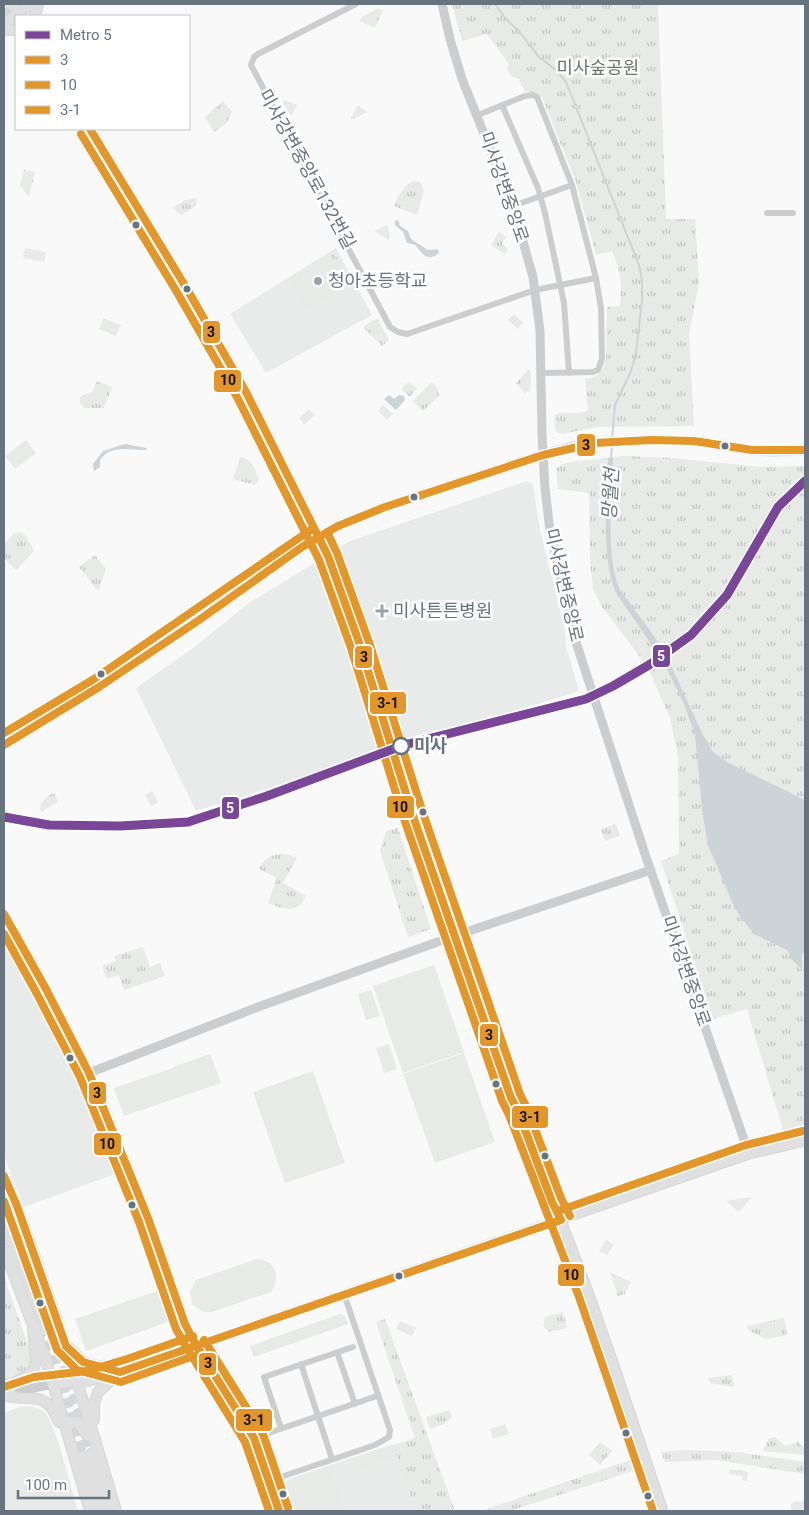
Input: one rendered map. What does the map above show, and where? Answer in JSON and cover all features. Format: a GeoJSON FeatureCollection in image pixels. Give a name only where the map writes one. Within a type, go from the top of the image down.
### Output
{"type":"FeatureCollection","features":[{"type":"Feature","properties":{"kind":"main road"},"geometry":{"type":"LineString","coordinates":[[11,4],[20,14],[31,4]]}},
{"type":"Feature","properties":{"kind":"main road"},"geometry":{"type":"LineString","coordinates":[[4,24],[15,17]]}},
{"type":"Feature","properties":{"kind":"main road"},"geometry":{"type":"LineString","coordinates":[[91,130],[187,289],[246,392],[328,556],[360,645],[412,813],[454,936],[511,1098],[518,1111],[597,1316],[663,1511]]}},
{"type":"Feature","properties":{"kind":"main road"},"geometry":{"type":"LineString","coordinates":[[4,745],[99,687],[318,537],[338,526],[385,507],[543,455],[595,442],[694,441],[752,450],[805,450]]}},
{"type":"Feature","properties":{"kind":"main road"},"geometry":{"type":"LineString","coordinates":[[54,1384],[90,1381],[120,1372],[749,1154],[805,1142]]}},
{"type":"Feature","properties":{"kind":"main road"},"geometry":{"type":"LineString","coordinates":[[4,1176],[17,1206],[52,1327],[49,1330],[41,1331],[33,1329]]}},
{"type":"Feature","properties":{"kind":"main road"},"geometry":{"type":"LineString","coordinates":[[4,1196],[51,1322]]}},
{"type":"Feature","properties":{"kind":"main road"},"geometry":{"type":"LineString","coordinates":[[4,1222],[51,1322],[66,1346],[116,1511]]}},
{"type":"Feature","properties":{"kind":"main road"},"geometry":{"type":"LineString","coordinates":[[4,1249],[54,1384],[90,1511]]}},
{"type":"Feature","properties":{"kind":"main road"},"geometry":{"type":"LineString","coordinates":[[33,1329],[36,1362],[32,1372],[24,1379],[14,1383],[5,1396],[20,1399],[31,1397],[46,1401],[55,1412],[60,1427],[69,1440]]}},
{"type":"Feature","properties":{"kind":"main road"},"geometry":{"type":"LineString","coordinates":[[66,1346],[83,1362],[120,1372]]}},
{"type":"Feature","properties":{"kind":"main road"},"geometry":{"type":"LineString","coordinates":[[94,1434],[93,1408],[95,1397],[120,1372]]}},
{"type":"Feature","properties":{"kind":"main road"},"geometry":{"type":"LineString","coordinates":[[66,1428],[71,1422],[78,1422],[87,1435],[94,1434]]}},
{"type":"Feature","properties":{"kind":"main road"},"geometry":{"type":"LineString","coordinates":[[99,1511],[88,1455],[108,1511]]}},
{"type":"Feature","properties":{"kind":"street","name":"미사강변중앙로132번길"},"geometry":{"type":"LineString","coordinates":[[356,4],[258,54],[254,57],[251,65],[390,327],[398,332],[407,334],[535,290]]}},
{"type":"Feature","properties":{"kind":"street","name":"미사강변중앙로"},"geometry":{"type":"LineString","coordinates":[[442,4],[456,61],[513,206],[533,277],[540,331],[543,455],[550,531],[574,633],[591,692],[749,1154]]}},
{"type":"Feature","properties":{"kind":"street"},"geometry":{"type":"LineString","coordinates":[[478,115],[525,96],[532,95],[537,97],[572,185],[596,278],[601,308],[601,365],[598,370],[592,372],[541,373]]}},
{"type":"Feature","properties":{"kind":"street"},"geometry":{"type":"LineString","coordinates":[[502,105],[541,197],[561,285],[566,322],[569,373]]}},
{"type":"Feature","properties":{"kind":"street"},"geometry":{"type":"LineString","coordinates":[[513,206],[572,185]]}},
{"type":"Feature","properties":{"kind":"street"},"geometry":{"type":"LineString","coordinates":[[767,213],[793,213]]}},
{"type":"Feature","properties":{"kind":"street"},"geometry":{"type":"LineString","coordinates":[[535,290],[596,278]]}},
{"type":"Feature","properties":{"kind":"street"},"geometry":{"type":"LineString","coordinates":[[89,1073],[258,1007],[454,936],[651,870]]}},
{"type":"Feature","properties":{"kind":"street"},"geometry":{"type":"LineString","coordinates":[[4,914],[46,989],[89,1073],[148,1218],[184,1324],[254,1438],[279,1511]]}},
{"type":"Feature","properties":{"kind":"street"},"geometry":{"type":"LineString","coordinates":[[269,1481],[375,1445],[389,1438],[390,1430],[344,1294]]}},
{"type":"Feature","properties":{"kind":"street"},"geometry":{"type":"LineString","coordinates":[[281,1428],[264,1377],[352,1347]]}},
{"type":"Feature","properties":{"kind":"street"},"geometry":{"type":"LineString","coordinates":[[337,1352],[355,1404]]}},
{"type":"Feature","properties":{"kind":"street"},"geometry":{"type":"LineString","coordinates":[[301,1364],[332,1459]]}},
{"type":"Feature","properties":{"kind":"street"},"geometry":{"type":"LineString","coordinates":[[5,1396],[23,1390],[54,1384]]}},
{"type":"Feature","properties":{"kind":"street"},"geometry":{"type":"LineString","coordinates":[[254,1438],[377,1396]]}},
{"type":"Feature","properties":{"kind":"shaded area","name":"청아초등학교"},"geometry":{"type":"Polygon","coordinates":[[[336,248],[372,315],[266,373],[230,314],[336,248]]]}},
{"type":"Feature","properties":{"kind":"shaded area"},"geometry":{"type":"Polygon","coordinates":[[[527,481],[533,485],[540,530],[565,630],[566,647],[579,691],[196,811],[136,688],[193,648],[249,603],[350,541],[527,481]]]}},
{"type":"Feature","properties":{"kind":"shaded area"},"geometry":{"type":"Polygon","coordinates":[[[4,933],[76,1073],[118,1173],[24,1207],[4,1156],[4,933]]]}},
{"type":"Feature","properties":{"kind":"shaded area"},"geometry":{"type":"Polygon","coordinates":[[[393,1444],[416,1511],[294,1511],[286,1486],[286,1482],[289,1479],[393,1444]]]}},
{"type":"Feature","properties":{"kind":"green space","name":"미사숲공원"},"geometry":{"type":"Polygon","coordinates":[[[452,4],[658,4],[666,219],[695,219],[699,282],[689,335],[694,426],[597,427],[562,434],[556,432],[554,416],[562,413],[580,413],[588,410],[585,379],[596,376],[605,364],[607,307],[620,306],[621,284],[619,272],[612,251],[596,255],[576,182],[542,97],[535,92],[525,92],[519,79],[512,77],[507,70],[509,64],[487,34],[462,41],[452,4]]]}},
{"type":"Feature","properties":{"kind":"green space"},"geometry":{"type":"Polygon","coordinates":[[[377,9],[383,10],[375,28],[359,21],[363,16],[377,9]]]}},
{"type":"Feature","properties":{"kind":"green space"},"geometry":{"type":"Polygon","coordinates":[[[284,100],[297,105],[292,115],[289,114],[284,100]]]}},
{"type":"Feature","properties":{"kind":"green space"},"geometry":{"type":"Polygon","coordinates":[[[223,101],[232,112],[227,123],[214,132],[205,117],[223,101]]]}},
{"type":"Feature","properties":{"kind":"green space"},"geometry":{"type":"Polygon","coordinates":[[[358,105],[367,112],[353,119],[351,118],[358,105]]]}},
{"type":"Feature","properties":{"kind":"green space"},"geometry":{"type":"Polygon","coordinates":[[[24,170],[35,172],[29,197],[20,185],[24,170]]]}},
{"type":"Feature","properties":{"kind":"green space"},"geometry":{"type":"Polygon","coordinates":[[[414,181],[420,182],[424,191],[417,215],[394,206],[401,191],[414,181]]]}},
{"type":"Feature","properties":{"kind":"green space"},"geometry":{"type":"Polygon","coordinates":[[[197,198],[196,206],[181,215],[173,208],[185,200],[197,198]]]}},
{"type":"Feature","properties":{"kind":"green space"},"geometry":{"type":"Polygon","coordinates":[[[387,225],[390,235],[389,240],[374,231],[387,225]]]}},
{"type":"Feature","properties":{"kind":"green space"},"geometry":{"type":"Polygon","coordinates":[[[499,232],[506,237],[502,244],[508,249],[505,254],[491,245],[499,232]]]}},
{"type":"Feature","properties":{"kind":"green space"},"geometry":{"type":"Polygon","coordinates":[[[25,248],[46,252],[44,262],[23,258],[25,248]]]}},
{"type":"Feature","properties":{"kind":"green space"},"geometry":{"type":"Polygon","coordinates":[[[334,253],[352,283],[305,309],[288,279],[334,253]]]}},
{"type":"Feature","properties":{"kind":"green space"},"geometry":{"type":"Polygon","coordinates":[[[334,253],[344,270],[338,274],[328,256],[334,253]]]}},
{"type":"Feature","properties":{"kind":"green space"},"geometry":{"type":"Polygon","coordinates":[[[514,314],[523,323],[518,329],[508,320],[514,314]]]}},
{"type":"Feature","properties":{"kind":"green space"},"geometry":{"type":"Polygon","coordinates":[[[103,318],[121,325],[116,336],[99,329],[103,318]]]}},
{"type":"Feature","properties":{"kind":"green space"},"geometry":{"type":"Polygon","coordinates":[[[376,319],[389,340],[382,346],[364,328],[364,326],[376,319]]]}},
{"type":"Feature","properties":{"kind":"green space"},"geometry":{"type":"Polygon","coordinates":[[[528,370],[531,372],[530,392],[526,391],[525,394],[516,383],[528,370]]]}},
{"type":"Feature","properties":{"kind":"green space"},"geometry":{"type":"Polygon","coordinates":[[[97,381],[112,387],[104,408],[85,408],[80,403],[80,397],[92,392],[97,381]]]}},
{"type":"Feature","properties":{"kind":"green space"},"geometry":{"type":"Polygon","coordinates":[[[408,382],[417,388],[410,397],[402,390],[408,382]]]}},
{"type":"Feature","properties":{"kind":"green space"},"geometry":{"type":"Polygon","coordinates":[[[432,382],[438,389],[439,396],[423,411],[413,401],[432,382]]]}},
{"type":"Feature","properties":{"kind":"green space"},"geometry":{"type":"Polygon","coordinates":[[[383,405],[393,414],[387,420],[378,411],[383,405]]]}},
{"type":"Feature","properties":{"kind":"green space"},"geometry":{"type":"Polygon","coordinates":[[[309,409],[315,415],[304,425],[299,418],[309,409]]]}},
{"type":"Feature","properties":{"kind":"green space"},"geometry":{"type":"Polygon","coordinates":[[[26,440],[36,453],[15,469],[5,456],[26,440]]]}},
{"type":"Feature","properties":{"kind":"green space"},"geometry":{"type":"Polygon","coordinates":[[[626,456],[673,458],[761,467],[805,466],[805,1125],[783,1130],[747,1009],[713,1019],[661,861],[679,854],[678,756],[670,718],[647,666],[602,607],[593,588],[590,563],[589,493],[558,489],[556,468],[569,462],[626,456]]]}},
{"type":"Feature","properties":{"kind":"green space"},"geometry":{"type":"Polygon","coordinates":[[[240,457],[248,460],[254,468],[259,480],[255,485],[233,479],[240,457]]]}},
{"type":"Feature","properties":{"kind":"green space"},"geometry":{"type":"Polygon","coordinates":[[[20,532],[25,535],[34,551],[16,570],[4,558],[4,544],[14,533],[20,532]]]}},
{"type":"Feature","properties":{"kind":"green space"},"geometry":{"type":"Polygon","coordinates":[[[95,555],[106,569],[98,591],[79,567],[95,555]]]}},
{"type":"Feature","properties":{"kind":"green space"},"geometry":{"type":"Polygon","coordinates":[[[152,791],[158,802],[151,806],[145,795],[152,791]]]}},
{"type":"Feature","properties":{"kind":"green space"},"geometry":{"type":"Polygon","coordinates":[[[54,793],[58,802],[41,812],[40,809],[43,801],[54,793]]]}},
{"type":"Feature","properties":{"kind":"green space"},"geometry":{"type":"Polygon","coordinates":[[[616,824],[620,836],[605,841],[601,829],[616,824]]]}},
{"type":"Feature","properties":{"kind":"green space"},"geometry":{"type":"Polygon","coordinates":[[[398,828],[431,929],[408,937],[380,851],[386,831],[398,828]]]}},
{"type":"Feature","properties":{"kind":"green space"},"geometry":{"type":"Polygon","coordinates":[[[281,854],[297,858],[283,883],[306,896],[303,902],[295,908],[290,909],[268,903],[277,878],[259,869],[268,858],[281,854]]]}},
{"type":"Feature","properties":{"kind":"green space"},"geometry":{"type":"Polygon","coordinates":[[[143,947],[150,967],[160,963],[165,976],[124,990],[119,975],[107,979],[102,966],[116,961],[114,956],[143,947]]]}},
{"type":"Feature","properties":{"kind":"green space"},"geometry":{"type":"Polygon","coordinates":[[[434,965],[464,1052],[403,1073],[373,986],[434,965]]]}},
{"type":"Feature","properties":{"kind":"green space"},"geometry":{"type":"Polygon","coordinates":[[[371,990],[380,1016],[366,1020],[358,994],[371,990]]]}},
{"type":"Feature","properties":{"kind":"green space"},"geometry":{"type":"Polygon","coordinates":[[[389,1044],[397,1069],[384,1073],[376,1048],[389,1044]]]}},
{"type":"Feature","properties":{"kind":"green space"},"geometry":{"type":"Polygon","coordinates":[[[464,1053],[495,1142],[435,1163],[403,1074],[464,1053]]]}},
{"type":"Feature","properties":{"kind":"green space"},"geometry":{"type":"Polygon","coordinates":[[[210,1054],[221,1083],[124,1116],[114,1088],[173,1068],[178,1081],[173,1067],[210,1054]]]}},
{"type":"Feature","properties":{"kind":"green space"},"geometry":{"type":"Polygon","coordinates":[[[313,1071],[345,1163],[285,1183],[253,1092],[313,1071]]]}},
{"type":"Feature","properties":{"kind":"green space"},"geometry":{"type":"Polygon","coordinates":[[[752,1197],[739,1212],[726,1201],[752,1197]]]}},
{"type":"Feature","properties":{"kind":"green space"},"geometry":{"type":"Polygon","coordinates":[[[606,1240],[614,1244],[607,1255],[599,1251],[606,1240]]]}},
{"type":"Feature","properties":{"kind":"green space"},"geometry":{"type":"Polygon","coordinates":[[[257,1259],[269,1263],[275,1271],[276,1281],[271,1292],[212,1312],[203,1312],[192,1304],[190,1292],[196,1280],[257,1259]]]}},
{"type":"Feature","properties":{"kind":"green space"},"geometry":{"type":"Polygon","coordinates":[[[610,1272],[631,1282],[625,1294],[618,1296],[610,1272]]]}},
{"type":"Feature","properties":{"kind":"green space"},"geometry":{"type":"Polygon","coordinates":[[[4,1277],[31,1353],[27,1371],[4,1384],[4,1277]]]}},
{"type":"Feature","properties":{"kind":"green space"},"geometry":{"type":"Polygon","coordinates":[[[160,1290],[171,1321],[86,1351],[75,1319],[160,1290]]]}},
{"type":"Feature","properties":{"kind":"green space"},"geometry":{"type":"Polygon","coordinates":[[[563,1312],[567,1328],[550,1332],[543,1326],[545,1317],[563,1312]]]}},
{"type":"Feature","properties":{"kind":"green space"},"geometry":{"type":"Polygon","coordinates":[[[340,1314],[345,1316],[348,1324],[254,1357],[250,1346],[340,1314]]]}},
{"type":"Feature","properties":{"kind":"green space"},"geometry":{"type":"Polygon","coordinates":[[[784,1318],[787,1335],[766,1339],[748,1330],[747,1326],[784,1318]]]}},
{"type":"Feature","properties":{"kind":"green space"},"geometry":{"type":"Polygon","coordinates":[[[385,1319],[455,1511],[416,1511],[393,1445],[415,1438],[376,1322],[385,1319]]]}},
{"type":"Feature","properties":{"kind":"green space"},"geometry":{"type":"Polygon","coordinates":[[[400,1321],[416,1328],[412,1336],[396,1329],[400,1321]]]}},
{"type":"Feature","properties":{"kind":"green space"},"geometry":{"type":"Polygon","coordinates":[[[732,1375],[734,1387],[710,1383],[708,1378],[732,1375]]]}},
{"type":"Feature","properties":{"kind":"green space"},"geometry":{"type":"Polygon","coordinates":[[[27,1406],[45,1413],[54,1430],[78,1511],[4,1511],[4,1413],[27,1406]]]}},
{"type":"Feature","properties":{"kind":"green space"},"geometry":{"type":"Polygon","coordinates":[[[449,1410],[452,1417],[444,1424],[430,1429],[426,1417],[449,1410]]]}},
{"type":"Feature","properties":{"kind":"green space"},"geometry":{"type":"Polygon","coordinates":[[[505,1424],[509,1434],[493,1439],[490,1429],[505,1424]]]}},
{"type":"Feature","properties":{"kind":"green space"},"geometry":{"type":"Polygon","coordinates":[[[775,1437],[785,1446],[798,1442],[805,1449],[805,1455],[763,1451],[769,1438],[775,1437]]]}},
{"type":"Feature","properties":{"kind":"green space"},"geometry":{"type":"Polygon","coordinates":[[[600,1442],[612,1451],[600,1465],[589,1455],[600,1442]]]}},
{"type":"Feature","properties":{"kind":"green space"},"geometry":{"type":"Polygon","coordinates":[[[389,1448],[392,1458],[358,1468],[355,1458],[389,1448]]]}},
{"type":"Feature","properties":{"kind":"green space"},"geometry":{"type":"Polygon","coordinates":[[[685,1450],[738,1452],[805,1462],[805,1474],[716,1460],[665,1462],[661,1452],[685,1450]]]}},
{"type":"Feature","properties":{"kind":"green space"},"geometry":{"type":"Polygon","coordinates":[[[630,1460],[633,1471],[510,1511],[481,1511],[630,1460]]]}},
{"type":"Feature","properties":{"kind":"green space"},"geometry":{"type":"Polygon","coordinates":[[[331,1468],[345,1511],[299,1511],[289,1483],[331,1468]]]}},
{"type":"Feature","properties":{"kind":"green space"},"geometry":{"type":"Polygon","coordinates":[[[730,1469],[748,1472],[747,1481],[742,1480],[743,1476],[729,1474],[730,1469]]]}},
{"type":"Feature","properties":{"kind":"green space"},"geometry":{"type":"Polygon","coordinates":[[[805,1499],[805,1506],[799,1511],[791,1511],[791,1504],[805,1499]]]}},
{"type":"Feature","properties":{"kind":"water"},"geometry":{"type":"Polygon","coordinates":[[[398,220],[400,226],[408,231],[411,239],[428,250],[438,249],[439,253],[428,257],[415,245],[407,243],[403,232],[395,225],[395,221],[398,220]]]}},
{"type":"Feature","properties":{"kind":"water"},"geometry":{"type":"Polygon","coordinates":[[[389,395],[394,399],[399,395],[404,396],[405,400],[396,410],[384,399],[389,395]]]}},
{"type":"Feature","properties":{"kind":"water"},"geometry":{"type":"Polygon","coordinates":[[[125,444],[147,448],[146,450],[121,449],[110,452],[104,455],[100,460],[100,467],[94,471],[93,464],[103,451],[125,444]]]}},
{"type":"Feature","properties":{"kind":"water"},"geometry":{"type":"Polygon","coordinates":[[[608,458],[613,458],[610,526],[615,577],[620,590],[654,636],[668,659],[702,733],[713,752],[729,763],[805,800],[805,952],[802,953],[802,969],[789,957],[787,950],[754,934],[735,909],[708,845],[702,810],[695,734],[684,704],[663,661],[616,593],[611,579],[606,527],[608,458]]]}},
{"type":"Feature","properties":{"kind":"waterway","name":"망월천"},"geometry":{"type":"LineString","coordinates":[[495,4],[538,56],[556,70],[566,82],[639,265],[642,281],[642,300],[636,353],[631,371],[615,405],[612,439]]}},
{"type":"Feature","properties":{"kind":"waterway","name":"망월천"},"geometry":{"type":"LineString","coordinates":[[611,459],[612,446]]}},
{"type":"Feature","properties":{"kind":"tunnel"},"geometry":{"type":"LineString","coordinates":[[4,15],[20,4]]}},
{"type":"Feature","properties":{"kind":"tunnel"},"geometry":{"type":"LineString","coordinates":[[52,1322],[92,1453]]}},
{"type":"Feature","properties":{"kind":"tunnel"},"geometry":{"type":"LineString","coordinates":[[45,1326],[83,1456]]}},
{"type":"Feature","properties":{"kind":"metro line","name":"5"},"geometry":{"type":"LineString","coordinates":[[4,817],[49,825],[120,826],[188,822],[267,796],[404,745],[586,699],[649,665],[691,635],[727,595],[778,507],[805,481]]}},
{"type":"Feature","properties":{"kind":"transit line","name":"3"},"geometry":{"type":"LineString","coordinates":[[91,130],[187,289],[246,392],[328,556],[360,645],[412,813],[511,1098],[518,1111],[552,1202],[561,1220]]}},
{"type":"Feature","properties":{"kind":"transit line","name":"10"},"geometry":{"type":"LineString","coordinates":[[81,134],[178,294],[237,397],[319,560],[351,648],[403,816],[502,1101],[578,1294],[653,1511]]}},
{"type":"Feature","properties":{"kind":"transit line","name":"3"},"geometry":{"type":"LineString","coordinates":[[4,745],[99,687],[199,620],[302,547],[338,526],[385,507],[543,455],[595,443],[651,440],[694,441],[752,450],[805,450]]}},
{"type":"Feature","properties":{"kind":"transit line","name":"3-1"},"geometry":{"type":"LineString","coordinates":[[4,733],[94,679],[312,529]]}},
{"type":"Feature","properties":{"kind":"transit line","name":"3-1"},"geometry":{"type":"LineString","coordinates":[[327,532],[337,553],[369,642],[422,810],[520,1094],[561,1198],[570,1216]]}},
{"type":"Feature","properties":{"kind":"transit line","name":"3"},"geometry":{"type":"LineString","coordinates":[[4,914],[46,989],[89,1073],[148,1218],[185,1324],[254,1438],[279,1511]]}},
{"type":"Feature","properties":{"kind":"transit line","name":"10"},"geometry":{"type":"LineString","coordinates":[[4,934],[80,1077],[139,1222],[176,1329],[245,1442],[269,1511]]}},
{"type":"Feature","properties":{"kind":"transit line","name":"3-1"},"geometry":{"type":"LineString","coordinates":[[558,1211],[746,1145],[803,1131]]}},
{"type":"Feature","properties":{"kind":"transit line","name":"3"},"geometry":{"type":"LineString","coordinates":[[4,1176],[17,1206],[66,1346],[83,1362],[120,1372],[561,1220]]}},
{"type":"Feature","properties":{"kind":"transit line","name":"10"},"geometry":{"type":"LineString","coordinates":[[4,1201],[57,1350],[77,1370],[121,1382],[199,1354]]}},
{"type":"Feature","properties":{"kind":"transit line","name":"3-1"},"geometry":{"type":"LineString","coordinates":[[4,1387],[34,1377],[87,1371],[193,1336]]}},
{"type":"Feature","properties":{"kind":"transit line","name":"3-1"},"geometry":{"type":"LineString","coordinates":[[204,1340],[263,1434],[288,1508]]}},
{"type":"Feature","properties":{"kind":"place","name":"청아초등학교"},"geometry":{"type":"Point","coordinates":[318,281]}},
{"type":"Feature","properties":{"kind":"place","name":"미사튼튼병원"},"geometry":{"type":"Point","coordinates":[382,611]}},
{"type":"Feature","properties":{"kind":"place","name":"미사"},"geometry":{"type":"Point","coordinates":[401,746]}}]}
